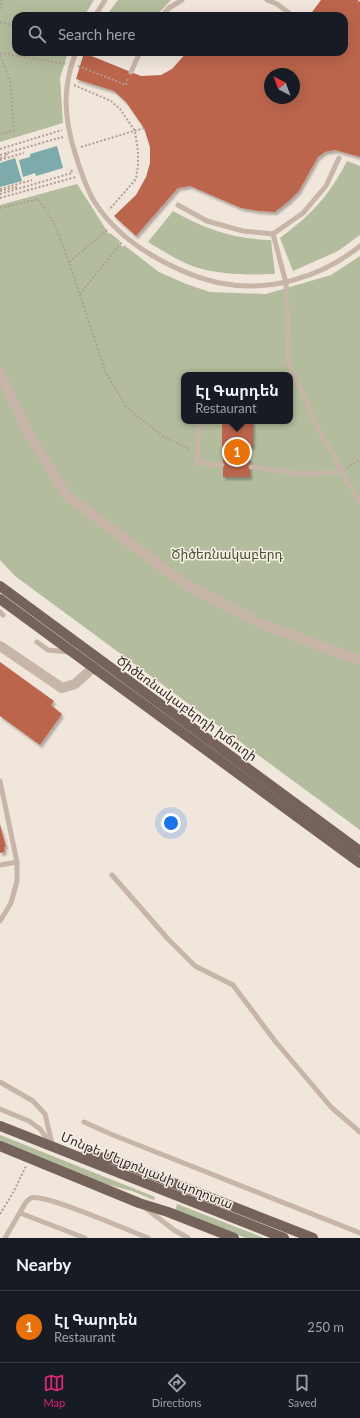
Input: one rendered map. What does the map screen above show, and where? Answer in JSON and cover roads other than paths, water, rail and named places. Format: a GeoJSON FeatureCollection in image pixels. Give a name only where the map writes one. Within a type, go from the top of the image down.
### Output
{"type":"FeatureCollection","features":[{"type":"Feature","properties":{"kind":"main road","name":"Ծիծեռնակաբերդի խճուղի"},"geometry":{"type":"LineString","coordinates":[[0,586],[360,851]]}},
{"type":"Feature","properties":{"kind":"main road","name":"Ծիծեռնակաբերդի խճուղի"},"geometry":{"type":"LineString","coordinates":[[0,599],[360,863]]}},
{"type":"Feature","properties":{"kind":"main road","name":"Մոնթե Մելքոնյանի պողոտա"},"geometry":{"type":"LineString","coordinates":[[0,1126],[284,1238]]}},
{"type":"Feature","properties":{"kind":"main road"},"geometry":{"type":"LineString","coordinates":[[0,1146],[139,1203],[168,1212],[234,1238]]}},
{"type":"Feature","properties":{"kind":"main road"},"geometry":{"type":"LineString","coordinates":[[65,1151],[112,1159],[313,1238]]}},
{"type":"Feature","properties":{"kind":"main road"},"geometry":{"type":"LineString","coordinates":[[168,1212],[175,1195]]}},
{"type":"Feature","properties":{"kind":"street"},"geometry":{"type":"LineString","coordinates":[[0,373],[26,429],[66,495],[183,582],[261,624],[351,657],[360,658]]}},
{"type":"Feature","properties":{"kind":"street"},"geometry":{"type":"LineString","coordinates":[[0,646],[62,688],[75,684],[94,667]]}},
{"type":"Feature","properties":{"kind":"lane"},"geometry":{"type":"LineString","coordinates":[[98,12],[105,0]]}},
{"type":"Feature","properties":{"kind":"lane"},"geometry":{"type":"LineString","coordinates":[[166,12],[182,0]]}},
{"type":"Feature","properties":{"kind":"lane"},"geometry":{"type":"LineString","coordinates":[[267,0],[277,4],[288,12]]}},
{"type":"Feature","properties":{"kind":"lane"},"geometry":{"type":"LineString","coordinates":[[74,56],[71,65],[65,98],[69,128],[74,149],[82,175],[94,201],[104,215],[125,238],[163,262],[191,275],[221,283],[252,286],[286,283],[331,265],[360,246]]}},
{"type":"Feature","properties":{"kind":"lane"},"geometry":{"type":"LineString","coordinates":[[131,72],[138,56]]}},
{"type":"Feature","properties":{"kind":"lane"},"geometry":{"type":"LineString","coordinates":[[178,205],[207,221],[243,231],[273,234],[304,212],[326,186],[339,158]]}},
{"type":"Feature","properties":{"kind":"lane"},"geometry":{"type":"LineString","coordinates":[[273,234],[286,283],[288,364],[292,372]]}},
{"type":"Feature","properties":{"kind":"lane"},"geometry":{"type":"LineString","coordinates":[[293,375],[341,472],[360,501]]}},
{"type":"Feature","properties":{"kind":"lane"},"geometry":{"type":"LineString","coordinates":[[199,424],[197,463],[222,465]]}},
{"type":"Feature","properties":{"kind":"lane"},"geometry":{"type":"LineString","coordinates":[[251,467],[302,474],[341,472]]}},
{"type":"Feature","properties":{"kind":"lane"},"geometry":{"type":"LineString","coordinates":[[38,642],[48,650],[74,653]]}},
{"type":"Feature","properties":{"kind":"lane"},"geometry":{"type":"LineString","coordinates":[[0,781],[2,801],[17,862],[17,882],[11,903],[0,921]]}},
{"type":"Feature","properties":{"kind":"lane"},"geometry":{"type":"LineString","coordinates":[[0,866],[17,862]]}},
{"type":"Feature","properties":{"kind":"lane"},"geometry":{"type":"LineString","coordinates":[[112,875],[168,939],[195,966],[233,985],[275,1041],[331,1108],[360,1132]]}},
{"type":"Feature","properties":{"kind":"lane"},"geometry":{"type":"LineString","coordinates":[[0,1082],[33,1101],[45,1114],[53,1146]]}},
{"type":"Feature","properties":{"kind":"lane"},"geometry":{"type":"LineString","coordinates":[[0,1109],[30,1121],[40,1129],[53,1146]]}},
{"type":"Feature","properties":{"kind":"lane"},"geometry":{"type":"LineString","coordinates":[[84,1122],[120,1138],[360,1233]]}},
{"type":"Feature","properties":{"kind":"lane"},"geometry":{"type":"LineString","coordinates":[[8,1237],[26,1202],[30,1198],[35,1198],[54,1200],[148,1238]]}},
{"type":"Feature","properties":{"kind":"lane"},"geometry":{"type":"LineString","coordinates":[[139,1203],[174,1230],[188,1238]]}},
{"type":"Feature","properties":{"kind":"lane"},"geometry":{"type":"LineString","coordinates":[[20,1212],[85,1238]]}},
{"type":"Feature","properties":{"kind":"water"},"geometry":{"type":"Polygon","coordinates":[[[57,146],[63,168],[36,176],[35,173],[23,177],[19,160],[30,157],[30,154],[57,146]]]}},
{"type":"Feature","properties":{"kind":"water"},"geometry":{"type":"Polygon","coordinates":[[[15,158],[22,181],[0,187],[0,163],[15,158]]]}},
{"type":"Feature","properties":{"kind":"place","name":"Էլ Գարդեն"},"geometry":{"type":"Point","coordinates":[237,452]}},
{"type":"Feature","properties":{"kind":"park label","name":"Ծիծեռնակաբերդ"},"geometry":{"type":"Point","coordinates":[227,554]}}]}
